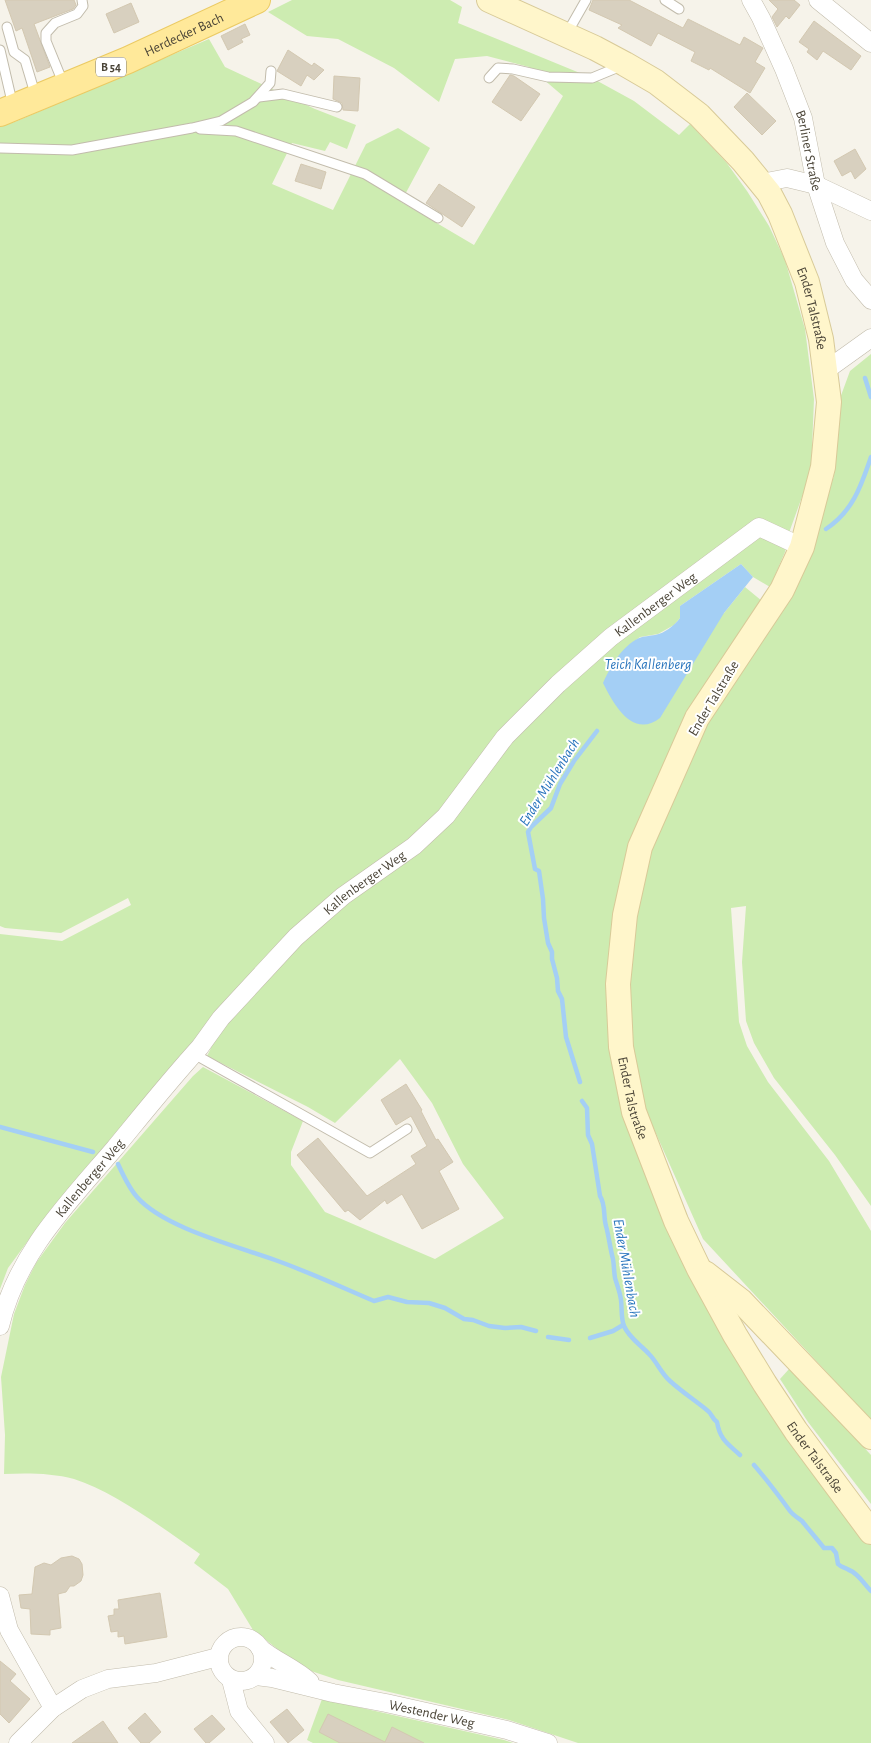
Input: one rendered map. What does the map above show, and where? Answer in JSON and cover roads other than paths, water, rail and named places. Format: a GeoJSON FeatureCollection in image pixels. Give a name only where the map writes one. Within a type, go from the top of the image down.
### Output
{"type":"FeatureCollection","features":[{"type":"Feature","properties":{"kind":"main road","name":"Herdecker Bach"},"geometry":{"type":"LineString","coordinates":[[17,106],[128,60],[257,0]]}},
{"type":"Feature","properties":{"kind":"main road","name":"Ender Talstraße"},"geometry":{"type":"LineString","coordinates":[[488,0],[625,64],[656,82],[699,115],[761,182],[780,214],[807,282],[821,339],[829,402],[823,466],[802,547],[782,590],[697,718],[640,846],[625,916],[618,984],[622,1047],[634,1112],[676,1221],[699,1269],[735,1335],[786,1415],[827,1474],[871,1532]]}},
{"type":"Feature","properties":{"kind":"main road"},"geometry":{"type":"LineString","coordinates":[[699,1269],[719,1282],[741,1301],[871,1437]]}},
{"type":"Feature","properties":{"kind":"street","name":"Berliner Straße"},"geometry":{"type":"LineString","coordinates":[[750,0],[761,18],[803,118],[816,185],[834,243],[854,280],[871,300]]}},
{"type":"Feature","properties":{"kind":"street"},"geometry":{"type":"LineString","coordinates":[[818,0],[871,42]]}},
{"type":"Feature","properties":{"kind":"street"},"geometry":{"type":"LineString","coordinates":[[761,182],[787,178],[816,185],[871,211]]}},
{"type":"Feature","properties":{"kind":"street"},"geometry":{"type":"LineString","coordinates":[[825,371],[871,338]]}},
{"type":"Feature","properties":{"kind":"street","name":"Kallenberger Weg"},"geometry":{"type":"LineString","coordinates":[[0,1326],[4,1309],[16,1279],[31,1251],[57,1215],[194,1054],[221,1018],[296,937],[343,896],[414,846],[446,816],[505,737],[558,684],[611,638],[759,527],[802,547]]}},
{"type":"Feature","properties":{"kind":"street"},"geometry":{"type":"LineString","coordinates":[[0,1596],[9,1630],[7,1638],[52,1708]]}},
{"type":"Feature","properties":{"kind":"street"},"geometry":{"type":"LineString","coordinates":[[235,1673],[260,1670],[263,1662],[260,1648],[250,1639],[240,1637],[226,1642],[222,1646],[246,1700],[250,1727],[265,1743]]}},
{"type":"Feature","properties":{"kind":"street","name":"Westender Weg"},"geometry":{"type":"LineString","coordinates":[[260,1648],[275,1660],[303,1676],[315,1688]]}},
{"type":"Feature","properties":{"kind":"street","name":"Westender Weg"},"geometry":{"type":"LineString","coordinates":[[18,1743],[52,1708],[82,1689],[108,1679],[156,1673],[235,1673],[272,1678],[498,1728],[548,1743]]}},
{"type":"Feature","properties":{"kind":"lane"},"geometry":{"type":"LineString","coordinates":[[64,87],[46,41],[46,33],[55,23],[77,14],[83,6],[82,0]]}},
{"type":"Feature","properties":{"kind":"lane"},"geometry":{"type":"LineString","coordinates":[[566,35],[586,0]]}},
{"type":"Feature","properties":{"kind":"lane"},"geometry":{"type":"LineString","coordinates":[[665,0],[679,9]]}},
{"type":"Feature","properties":{"kind":"lane"},"geometry":{"type":"LineString","coordinates":[[7,27],[14,52],[25,60],[17,106]]}},
{"type":"Feature","properties":{"kind":"lane"},"geometry":{"type":"LineString","coordinates":[[0,50],[17,106]]}},
{"type":"Feature","properties":{"kind":"lane"},"geometry":{"type":"LineString","coordinates":[[489,78],[498,68],[513,69],[548,77],[592,78],[625,64]]}},
{"type":"Feature","properties":{"kind":"lane"},"geometry":{"type":"LineString","coordinates":[[0,148],[72,150],[221,121],[259,97],[270,83],[271,71]]}},
{"type":"Feature","properties":{"kind":"lane"},"geometry":{"type":"LineString","coordinates":[[259,97],[283,94],[337,106]]}},
{"type":"Feature","properties":{"kind":"lane"},"geometry":{"type":"LineString","coordinates":[[192,128],[236,131],[365,174],[438,218]]}},
{"type":"Feature","properties":{"kind":"lane"},"geometry":{"type":"LineString","coordinates":[[194,1054],[370,1153],[408,1129]]}},
{"type":"Feature","properties":{"kind":"water","name":"Teich Kallenberg"},"geometry":{"type":"Polygon","coordinates":[[[741,564],[753,577],[724,613],[660,718],[650,723],[641,724],[633,722],[626,717],[613,701],[603,683],[617,658],[627,646],[639,638],[659,634],[669,629],[680,618],[680,606],[741,564]]]}},
{"type":"Feature","properties":{"kind":"waterway","name":"Ender Mühlenbach"},"geometry":{"type":"LineString","coordinates":[[865,378],[871,397]]}},
{"type":"Feature","properties":{"kind":"waterway","name":"Ender Mühlenbach"},"geometry":{"type":"LineString","coordinates":[[826,529],[843,514],[855,497],[871,457]]}},
{"type":"Feature","properties":{"kind":"waterway","name":"Ender Mühlenbach"},"geometry":{"type":"LineString","coordinates":[[580,1082],[566,1037],[562,999],[558,991],[552,952],[548,943],[539,871],[535,869],[528,832],[551,808],[560,784],[574,761],[597,731]]}},
{"type":"Feature","properties":{"kind":"waterway","name":"Ender Mühlenbach"},"geometry":{"type":"LineString","coordinates":[[582,1101],[587,1108],[588,1135],[592,1144],[615,1278],[621,1297],[624,1326],[632,1338],[652,1357],[667,1378],[709,1412],[717,1422],[722,1437],[740,1455]]}},
{"type":"Feature","properties":{"kind":"waterway"},"geometry":{"type":"LineString","coordinates":[[0,1127],[93,1152]]}},
{"type":"Feature","properties":{"kind":"waterway"},"geometry":{"type":"LineString","coordinates":[[118,1164],[131,1190],[149,1208],[165,1218],[202,1235],[288,1265],[374,1301],[388,1297],[407,1302],[429,1303],[445,1308],[464,1319],[489,1326],[521,1327],[536,1331]]}},
{"type":"Feature","properties":{"kind":"waterway"},"geometry":{"type":"LineString","coordinates":[[590,1338],[613,1331],[623,1325]]}},
{"type":"Feature","properties":{"kind":"waterway"},"geometry":{"type":"LineString","coordinates":[[548,1337],[569,1340]]}},
{"type":"Feature","properties":{"kind":"waterway","name":"Ender Mühlenbach"},"geometry":{"type":"LineString","coordinates":[[754,1465],[791,1512],[802,1521],[824,1548],[832,1548],[836,1553],[838,1564],[855,1574],[871,1591]]}}]}
